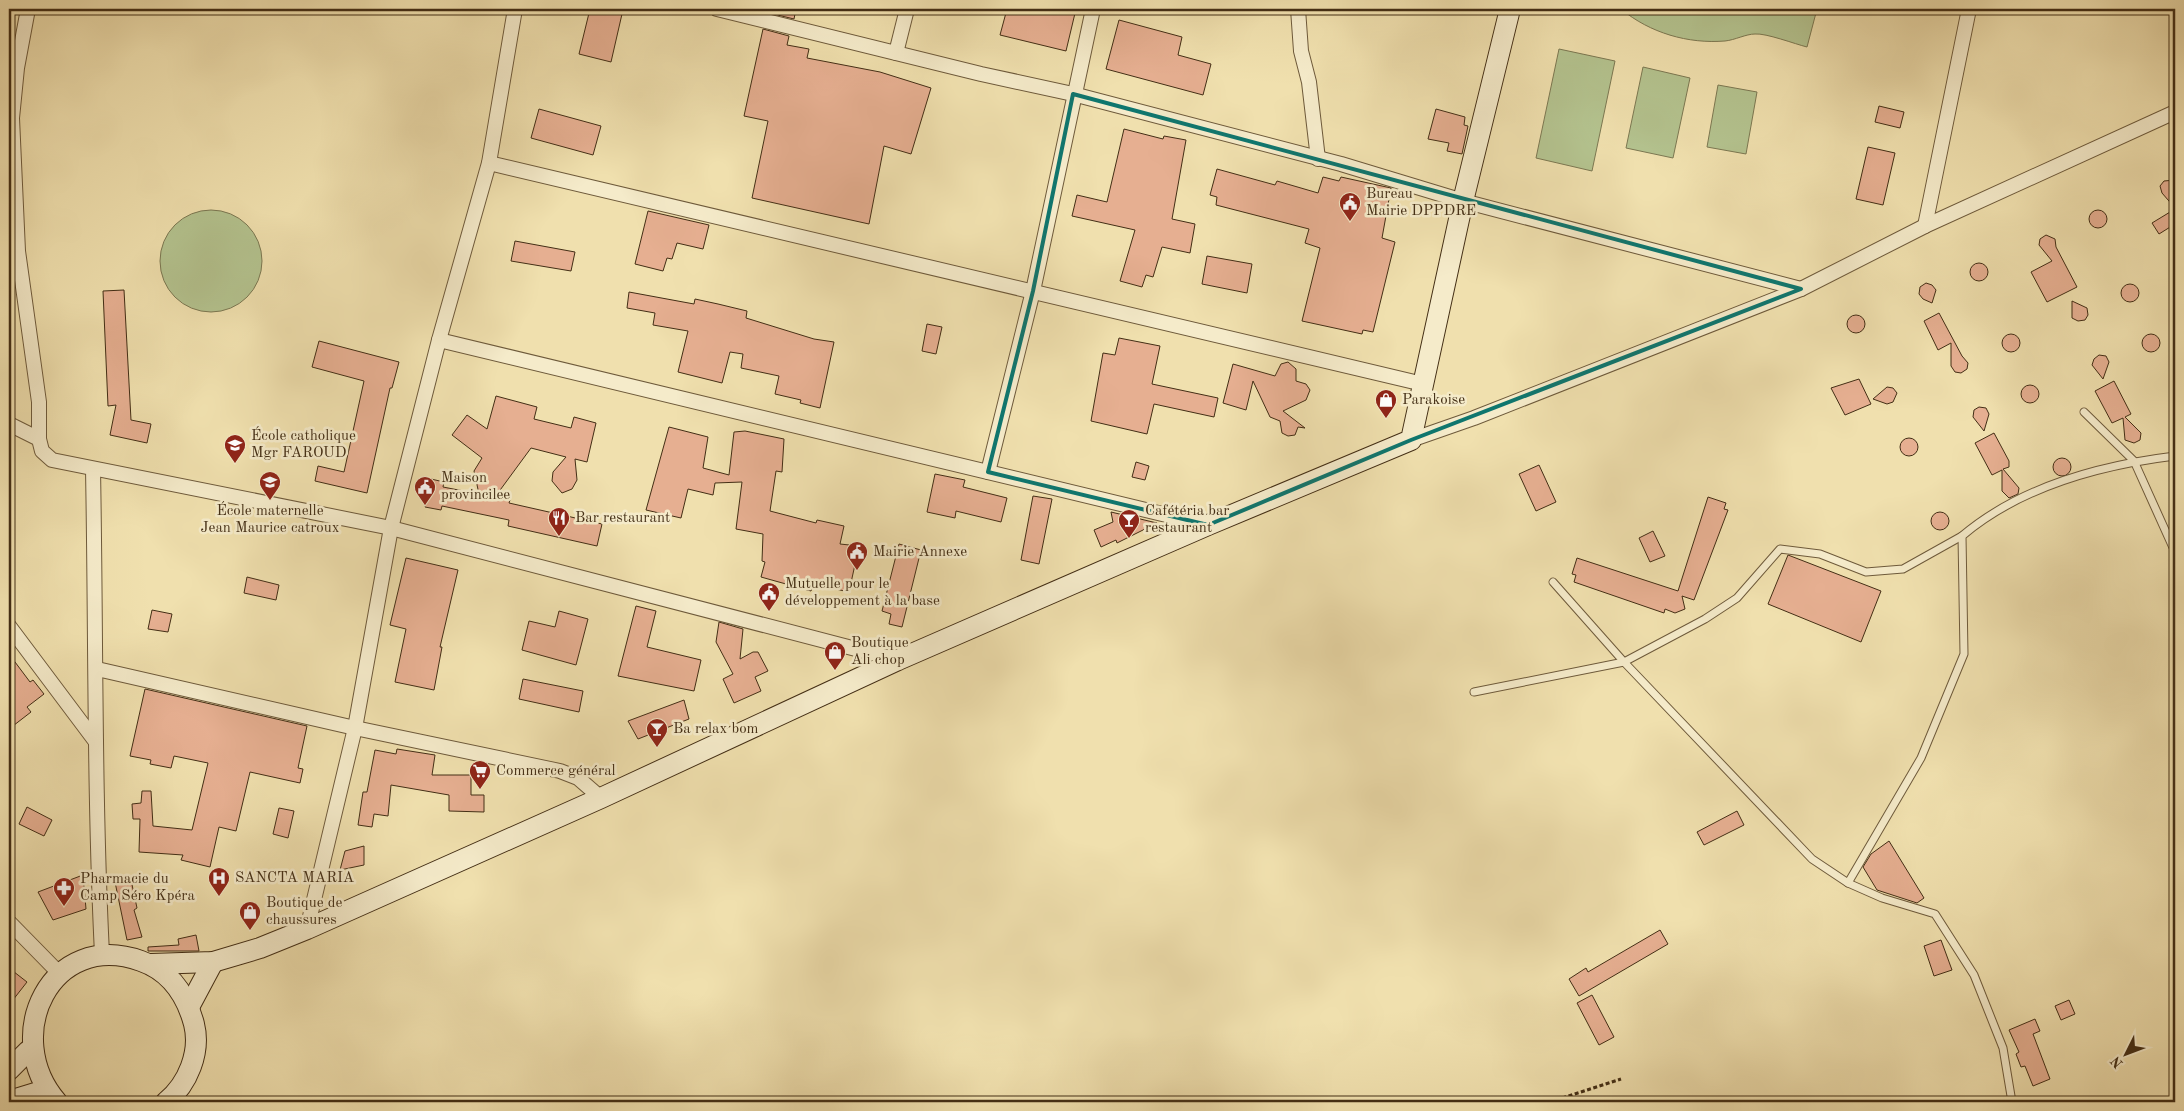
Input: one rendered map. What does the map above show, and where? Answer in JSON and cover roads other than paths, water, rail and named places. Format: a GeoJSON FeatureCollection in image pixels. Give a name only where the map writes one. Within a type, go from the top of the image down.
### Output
{"type":"FeatureCollection","features":[{"type":"Feature","properties":{"kind":"street"},"geometry":{"type":"LineString","coordinates":[[28,9],[17,68],[12,118],[18,252],[39,402],[39,439],[42,451],[52,460],[391,528],[898,660]]}},
{"type":"Feature","properties":{"kind":"street"},"geometry":{"type":"LineString","coordinates":[[307,929],[356,728],[391,528],[439,340],[489,162],[515,9]]}},
{"type":"Feature","properties":{"kind":"street"},"geometry":{"type":"LineString","coordinates":[[717,9],[1074,94],[1801,290]]}},
{"type":"Feature","properties":{"kind":"street"},"geometry":{"type":"LineString","coordinates":[[896,53],[907,9]]}},
{"type":"Feature","properties":{"kind":"street"},"geometry":{"type":"LineString","coordinates":[[988,472],[1033,291],[1093,9]]}},
{"type":"Feature","properties":{"kind":"street"},"geometry":{"type":"LineString","coordinates":[[1298,9],[1301,50],[1308,82],[1318,159]]}},
{"type":"Feature","properties":{"kind":"street"},"geometry":{"type":"LineString","coordinates":[[1411,440],[1463,200],[1510,9]]}},
{"type":"Feature","properties":{"kind":"street"},"geometry":{"type":"LineString","coordinates":[[1925,226],[1969,9]]}},
{"type":"Feature","properties":{"kind":"street"},"geometry":{"type":"LineString","coordinates":[[151,964],[213,962],[260,948],[307,929],[601,798],[898,660],[1208,525],[1411,440],[1474,418],[1801,290],[1925,226],[2175,112]]}},
{"type":"Feature","properties":{"kind":"street"},"geometry":{"type":"LineString","coordinates":[[489,162],[1423,384]]}},
{"type":"Feature","properties":{"kind":"street"},"geometry":{"type":"LineString","coordinates":[[439,340],[1208,525]]}},
{"type":"Feature","properties":{"kind":"street"},"geometry":{"type":"LineString","coordinates":[[9,424],[39,439]]}},
{"type":"Feature","properties":{"kind":"street"},"geometry":{"type":"LineString","coordinates":[[93,469],[97,669],[96,837],[102,954]]}},
{"type":"Feature","properties":{"kind":"street"},"geometry":{"type":"LineString","coordinates":[[9,626],[96,742]]}},
{"type":"Feature","properties":{"kind":"street"},"geometry":{"type":"LineString","coordinates":[[97,669],[356,728],[560,771],[578,778],[601,798]]}},
{"type":"Feature","properties":{"kind":"street"},"geometry":{"type":"LineString","coordinates":[[9,922],[58,972]]}},
{"type":"Feature","properties":{"kind":"street"},"geometry":{"type":"LineString","coordinates":[[51,1096],[37,1078],[28,1051],[27,1029],[33,1008],[43,988],[58,972],[79,960],[102,954],[127,956],[151,964],[174,982],[189,1006],[195,1029],[195,1053],[188,1075],[172,1100]]}},
{"type":"Feature","properties":{"kind":"street"},"geometry":{"type":"LineString","coordinates":[[189,1006],[213,962]]}},
{"type":"Feature","properties":{"kind":"street"},"geometry":{"type":"LineString","coordinates":[[9,1070],[28,1051]]}},
{"type":"Feature","properties":{"kind":"street"},"geometry":{"type":"LineString","coordinates":[[9,1101],[51,1096]]}},
{"type":"Feature","properties":{"kind":"lane"},"geometry":{"type":"LineString","coordinates":[[2084,412],[2134,461],[2175,552]]}},
{"type":"Feature","properties":{"kind":"lane"},"geometry":{"type":"LineString","coordinates":[[1474,692],[1624,662],[1706,619],[1737,598],[1780,549],[1820,554],[1866,572],[1903,569],[1962,536],[1983,518],[2051,484],[2134,461],[2175,456]]}},
{"type":"Feature","properties":{"kind":"lane"},"geometry":{"type":"LineString","coordinates":[[1848,882],[1921,758],[1964,654],[1962,536]]}},
{"type":"Feature","properties":{"kind":"lane"},"geometry":{"type":"LineString","coordinates":[[1552,582],[1624,662],[1812,859],[1848,882],[1882,898],[1935,914],[1974,975],[2004,1048],[2012,1102]]}},
{"type":"Feature","properties":{"kind":"place","name":"Bureau Mairie DPPDRE"},"geometry":{"type":"Point","coordinates":[1350,222]}},
{"type":"Feature","properties":{"kind":"place","name":"Parakoise"},"geometry":{"type":"Point","coordinates":[1386,419]}},
{"type":"Feature","properties":{"kind":"place","name":"École catholique Mgr FAROUD"},"geometry":{"type":"Point","coordinates":[235,464]}},
{"type":"Feature","properties":{"kind":"place","name":"École maternelle Jean Maurice catroux"},"geometry":{"type":"Point","coordinates":[270,501]}},
{"type":"Feature","properties":{"kind":"place","name":"Maison provincilee"},"geometry":{"type":"Point","coordinates":[425,506]}},
{"type":"Feature","properties":{"kind":"place","name":"Bar restaurant"},"geometry":{"type":"Point","coordinates":[559,537]}},
{"type":"Feature","properties":{"kind":"place","name":"Cafétéria bar restaurant"},"geometry":{"type":"Point","coordinates":[1129,539]}},
{"type":"Feature","properties":{"kind":"place","name":"Mairie Annexe"},"geometry":{"type":"Point","coordinates":[857,571]}},
{"type":"Feature","properties":{"kind":"place","name":"Mutuelle pour le développement à la base"},"geometry":{"type":"Point","coordinates":[769,612]}},
{"type":"Feature","properties":{"kind":"place","name":"Boutique Ali chop"},"geometry":{"type":"Point","coordinates":[835,671]}},
{"type":"Feature","properties":{"kind":"place","name":"Ba relax bom"},"geometry":{"type":"Point","coordinates":[657,748]}},
{"type":"Feature","properties":{"kind":"place","name":"Commerce général"},"geometry":{"type":"Point","coordinates":[480,790]}},
{"type":"Feature","properties":{"kind":"place","name":"SANCTA MARIA"},"geometry":{"type":"Point","coordinates":[219,897]}},
{"type":"Feature","properties":{"kind":"place","name":"Pharmacie du Camp Séro Kpéra"},"geometry":{"type":"Point","coordinates":[64,907]}},
{"type":"Feature","properties":{"kind":"place","name":"Boutique de chaussures"},"geometry":{"type":"Point","coordinates":[250,931]}}]}
